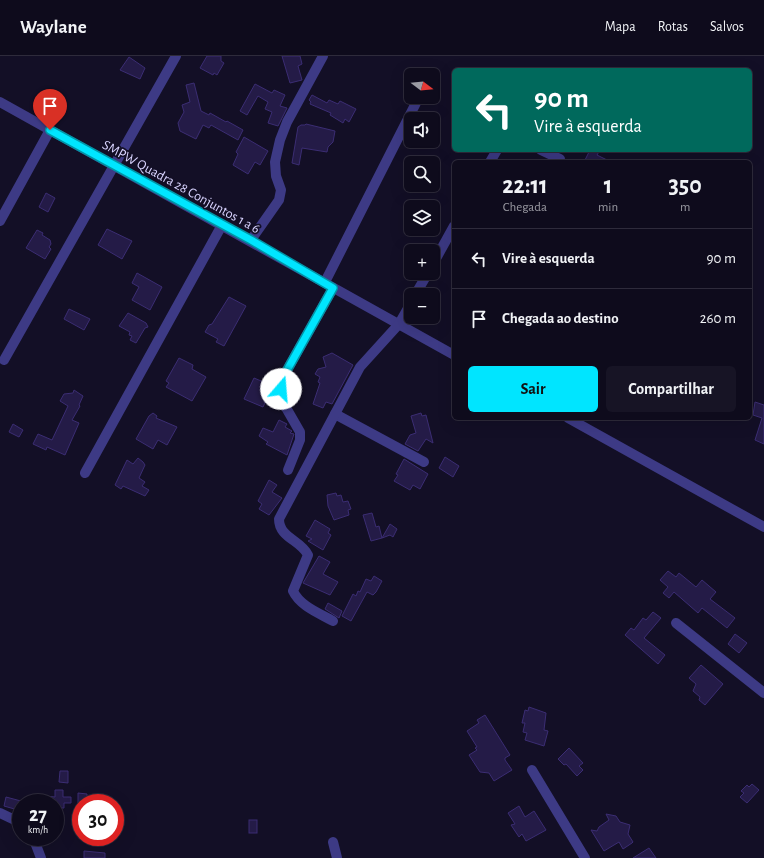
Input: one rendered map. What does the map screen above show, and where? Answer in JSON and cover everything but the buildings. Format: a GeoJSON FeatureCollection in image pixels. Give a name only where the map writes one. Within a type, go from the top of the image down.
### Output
{"type":"FeatureCollection","features":[{"type":"Feature","properties":{"kind":"street"},"geometry":{"type":"LineString","coordinates":[[4,360],[176,56]]}},
{"type":"Feature","properties":{"kind":"street"},"geometry":{"type":"LineString","coordinates":[[251,240],[279,200],[281,190],[276,176],[276,162],[280,140],[287,122],[323,56]]}},
{"type":"Feature","properties":{"kind":"street","name":"SMPW Quadra 28 Conjuntos 1 a 6"},"geometry":{"type":"LineString","coordinates":[[0,102],[222,226],[251,240],[452,354]]}},
{"type":"Feature","properties":{"kind":"street"},"geometry":{"type":"LineString","coordinates":[[288,470],[300,440],[300,432],[281,399],[282,384],[286,372],[415,104]]}},
{"type":"Feature","properties":{"kind":"street"},"geometry":{"type":"LineString","coordinates":[[0,221],[50,130]]}},
{"type":"Feature","properties":{"kind":"street"},"geometry":{"type":"LineString","coordinates":[[545,152],[560,159]]}},
{"type":"Feature","properties":{"kind":"street"},"geometry":{"type":"LineString","coordinates":[[85,473],[222,226]]}},
{"type":"Feature","properties":{"kind":"street"},"geometry":{"type":"LineString","coordinates":[[440,251],[452,230]]}},
{"type":"Feature","properties":{"kind":"street"},"geometry":{"type":"LineString","coordinates":[[333,621],[296,598],[293,591],[304,568],[308,555],[303,548],[279,527],[279,519],[364,361],[399,324],[404,315]]}},
{"type":"Feature","properties":{"kind":"street"},"geometry":{"type":"LineString","coordinates":[[335,414],[424,462]]}},
{"type":"Feature","properties":{"kind":"street"},"geometry":{"type":"LineString","coordinates":[[572,420],[764,527]]}},
{"type":"Feature","properties":{"kind":"street"},"geometry":{"type":"LineString","coordinates":[[676,623],[764,693]]}},
{"type":"Feature","properties":{"kind":"street"},"geometry":{"type":"LineString","coordinates":[[532,770],[585,858]]}},
{"type":"Feature","properties":{"kind":"street"},"geometry":{"type":"LineString","coordinates":[[0,813],[12,819]]}},
{"type":"Feature","properties":{"kind":"street"},"geometry":{"type":"LineString","coordinates":[[333,842],[337,858]]}},
{"type":"Feature","properties":{"kind":"street"},"geometry":{"type":"LineString","coordinates":[[36,846],[41,858]]}},
{"type":"Feature","properties":{"kind":"route"},"geometry":{"type":"LineString","coordinates":[[50,130],[167,196],[251,240],[333,288],[286,372],[281,389]]}}]}
